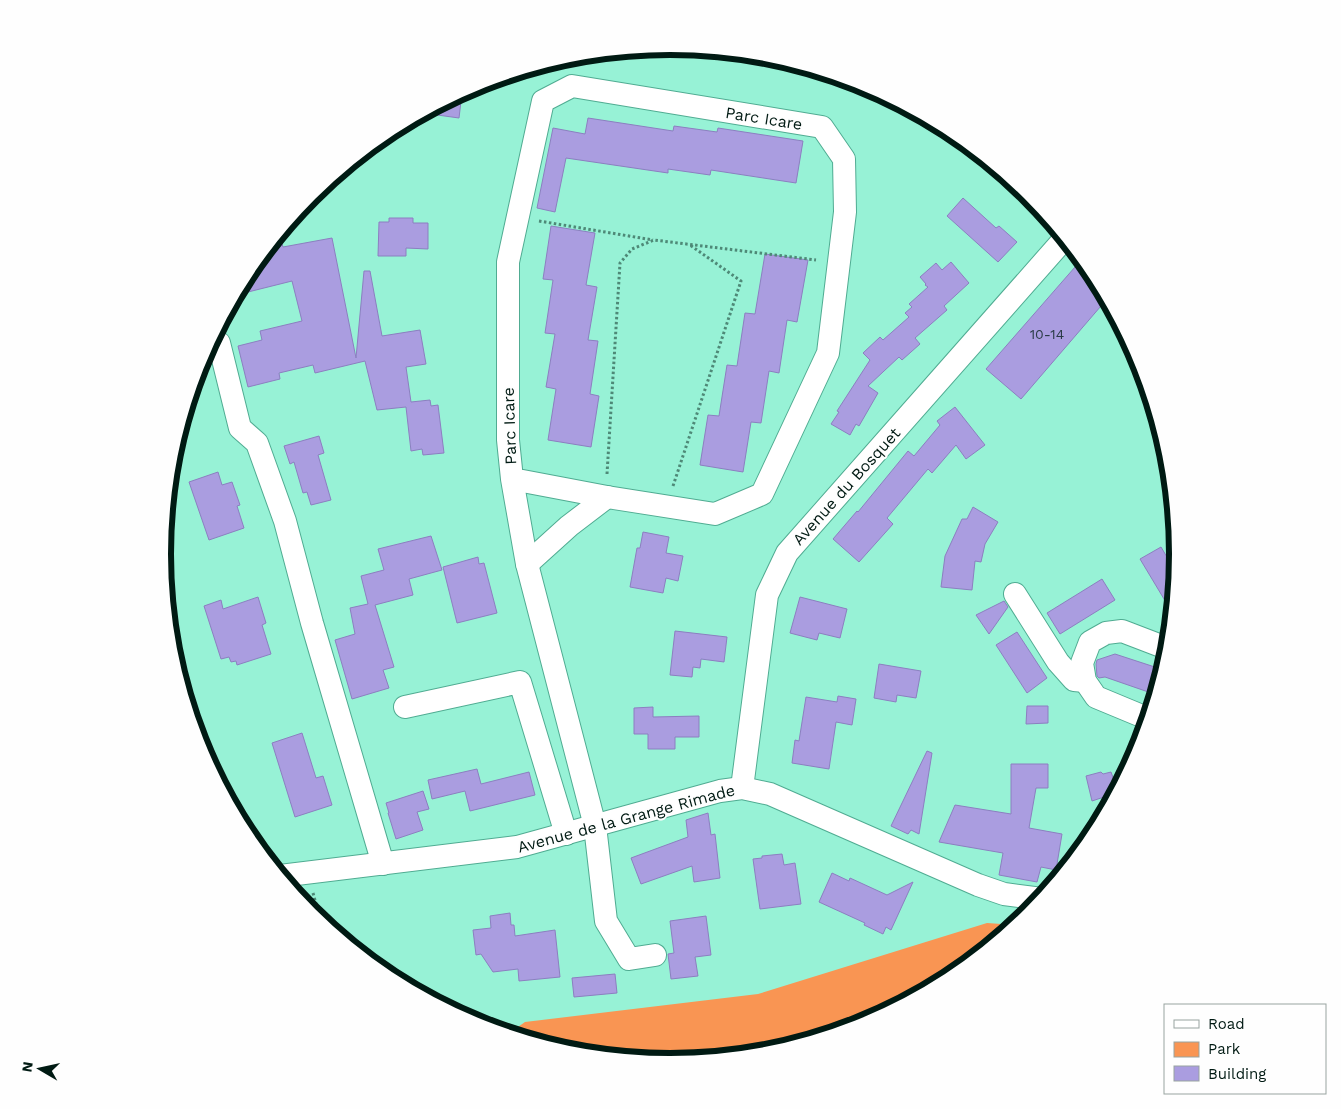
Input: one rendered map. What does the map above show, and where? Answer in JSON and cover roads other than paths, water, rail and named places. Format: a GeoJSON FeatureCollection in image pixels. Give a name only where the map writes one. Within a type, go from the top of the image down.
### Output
{"type":"FeatureCollection","features":[{"type":"Feature","properties":{"kind":"street","name":"Parc Icare"},"geometry":{"type":"LineString","coordinates":[[512,479],[607,497],[715,514],[762,494],[828,353],[845,212],[844,159],[822,127],[572,86],[543,101],[508,262],[508,440],[512,479],[527,564],[596,834],[606,921],[629,959],[654,956]]}},
{"type":"Feature","properties":{"kind":"street","name":"Avenue du Bosquet"},"geometry":{"type":"LineString","coordinates":[[742,788],[767,595],[787,553],[1061,243]]}},
{"type":"Feature","properties":{"kind":"street"},"geometry":{"type":"LineString","coordinates":[[219,343],[240,428],[257,443],[285,521],[312,623],[383,864]]}},
{"type":"Feature","properties":{"kind":"street"},"geometry":{"type":"LineString","coordinates":[[527,564],[569,526],[607,497]]}},
{"type":"Feature","properties":{"kind":"street"},"geometry":{"type":"LineString","coordinates":[[1015,594],[1058,662],[1074,680],[1085,681]]}},
{"type":"Feature","properties":{"kind":"street"},"geometry":{"type":"LineString","coordinates":[[1143,716],[1096,697],[1085,681],[1082,663],[1090,642],[1106,633],[1122,631],[1161,645]]}},
{"type":"Feature","properties":{"kind":"street"},"geometry":{"type":"LineString","coordinates":[[405,707],[520,682],[566,834]]}},
{"type":"Feature","properties":{"kind":"street","name":"Avenue de la Grange Rimade"},"geometry":{"type":"LineString","coordinates":[[288,875],[517,847],[566,834],[596,834],[720,790],[742,788],[770,794],[1004,894],[1033,898]]}}]}
